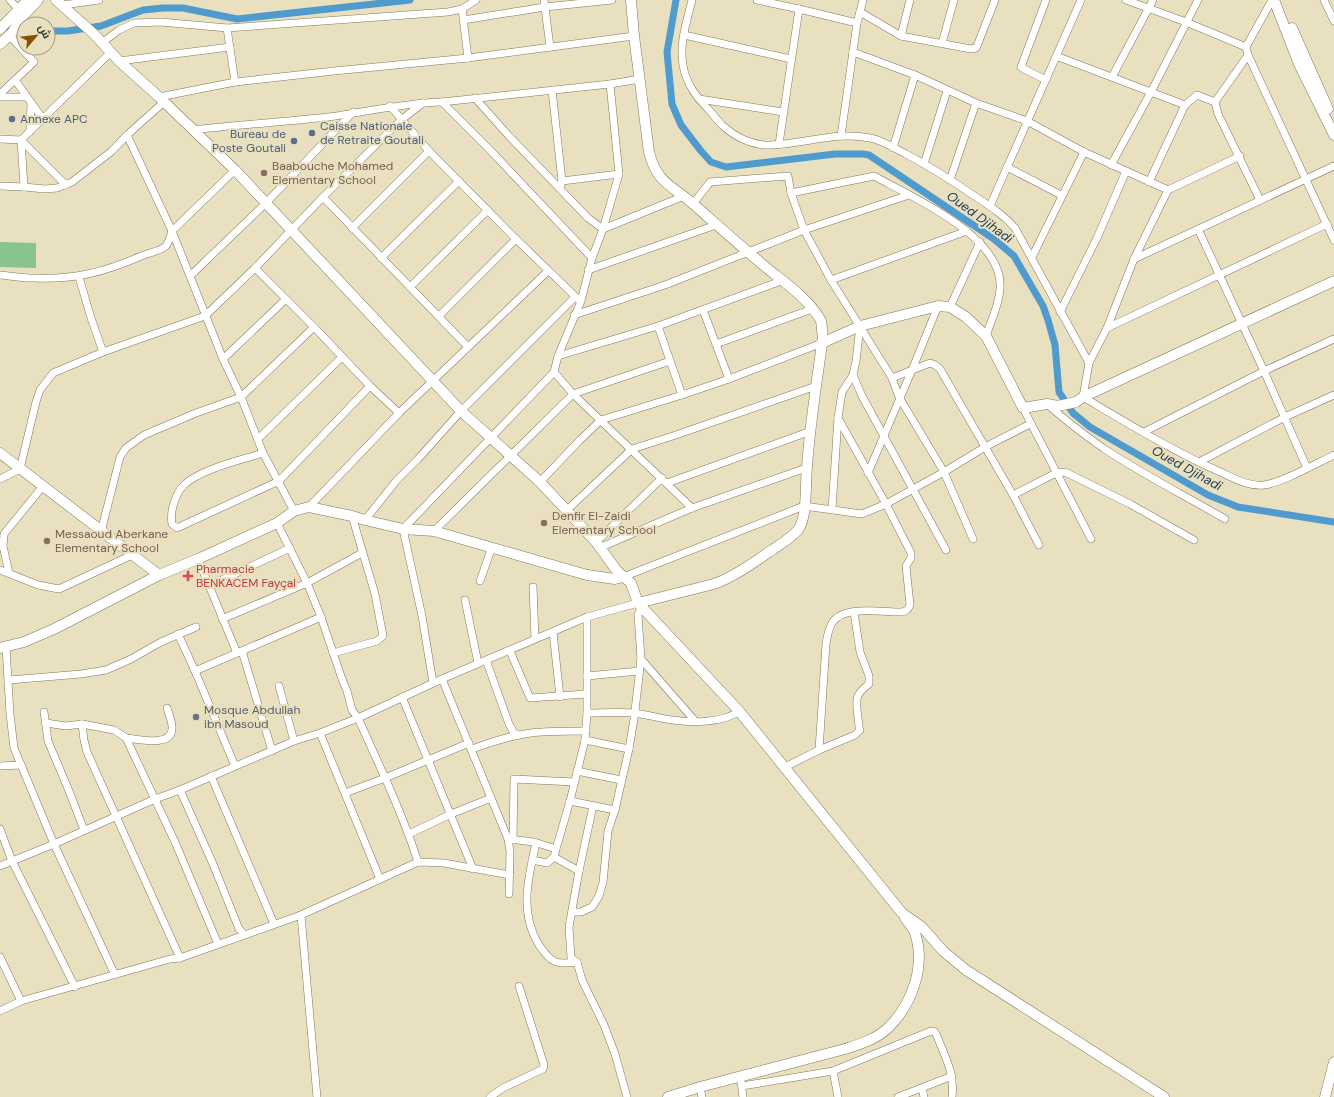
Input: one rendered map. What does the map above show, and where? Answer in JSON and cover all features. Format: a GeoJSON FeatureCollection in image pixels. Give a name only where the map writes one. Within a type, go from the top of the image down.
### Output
{"type":"FeatureCollection","features":[{"type":"Feature","properties":{"kind":"street"},"geometry":{"type":"LineString","coordinates":[[10,0],[20,14]]}},
{"type":"Feature","properties":{"kind":"street"},"geometry":{"type":"LineString","coordinates":[[0,44],[10,34],[28,0]]}},
{"type":"Feature","properties":{"kind":"street"},"geometry":{"type":"LineString","coordinates":[[4,23],[20,14],[38,0]]}},
{"type":"Feature","properties":{"kind":"street"},"geometry":{"type":"LineString","coordinates":[[59,3],[99,0]]}},
{"type":"Feature","properties":{"kind":"street"},"geometry":{"type":"LineString","coordinates":[[102,42],[119,30],[134,23],[161,22],[227,28],[448,12],[462,9],[476,0]]}},
{"type":"Feature","properties":{"kind":"street"},"geometry":{"type":"LineString","coordinates":[[463,20],[545,4],[612,0]]}},
{"type":"Feature","properties":{"kind":"street"},"geometry":{"type":"LineString","coordinates":[[0,866],[272,750],[358,718],[478,663],[510,651],[586,617],[640,604],[725,580],[743,570],[791,537],[798,529],[802,523],[806,468],[822,343],[821,320],[800,296],[684,196],[666,183],[658,175],[652,165],[634,36],[631,0]]}},
{"type":"Feature","properties":{"kind":"street"},"geometry":{"type":"LineString","coordinates":[[692,0],[682,44],[685,75],[699,99],[722,125],[739,137],[755,144],[764,145],[794,144],[841,136],[869,138],[893,148],[924,164],[950,180],[990,206],[1008,220],[1015,228],[1089,363]]}},
{"type":"Feature","properties":{"kind":"street"},"geometry":{"type":"LineString","coordinates":[[757,0],[799,8],[856,23]]}},
{"type":"Feature","properties":{"kind":"street"},"geometry":{"type":"LineString","coordinates":[[841,136],[856,23],[863,0]]}},
{"type":"Feature","properties":{"kind":"street"},"geometry":{"type":"LineString","coordinates":[[901,36],[910,0]]}},
{"type":"Feature","properties":{"kind":"street"},"geometry":{"type":"LineString","coordinates":[[942,43],[954,0]]}},
{"type":"Feature","properties":{"kind":"street"},"geometry":{"type":"LineString","coordinates":[[860,12],[901,36],[971,49],[976,48],[995,0]]}},
{"type":"Feature","properties":{"kind":"street"},"geometry":{"type":"LineString","coordinates":[[1046,0],[1021,66],[1046,80]]}},
{"type":"Feature","properties":{"kind":"street"},"geometry":{"type":"LineString","coordinates":[[990,206],[1081,0]]}},
{"type":"Feature","properties":{"kind":"street"},"geometry":{"type":"LineString","coordinates":[[1126,0],[1186,22],[1246,47]]}},
{"type":"Feature","properties":{"kind":"street"},"geometry":{"type":"LineString","coordinates":[[1112,77],[1153,0]]}},
{"type":"Feature","properties":{"kind":"street"},"geometry":{"type":"LineString","coordinates":[[1111,165],[1151,92],[1198,0]]}},
{"type":"Feature","properties":{"kind":"street"},"geometry":{"type":"LineString","coordinates":[[1278,0],[1246,47],[1248,56],[1334,240]]}},
{"type":"Feature","properties":{"kind":"street"},"geometry":{"type":"LineString","coordinates":[[1278,0],[1334,135]]}},
{"type":"Feature","properties":{"kind":"street"},"geometry":{"type":"LineString","coordinates":[[1324,0],[1334,21]]}},
{"type":"Feature","properties":{"kind":"street"},"geometry":{"type":"LineString","coordinates":[[59,3],[94,34],[119,61],[235,170],[461,410],[540,482],[598,545],[617,571],[631,583],[640,604],[739,711],[783,768],[874,877],[915,932],[918,966],[914,987],[904,1009],[888,1028],[867,1042],[845,1050],[701,1092],[668,1097]]}},
{"type":"Feature","properties":{"kind":"street"},"geometry":{"type":"LineString","coordinates":[[545,4],[550,47]]}},
{"type":"Feature","properties":{"kind":"street"},"geometry":{"type":"LineString","coordinates":[[779,144],[799,8]]}},
{"type":"Feature","properties":{"kind":"street"},"geometry":{"type":"LineString","coordinates":[[462,9],[468,58]]}},
{"type":"Feature","properties":{"kind":"street"},"geometry":{"type":"LineString","coordinates":[[227,28],[235,82]]}},
{"type":"Feature","properties":{"kind":"street"},"geometry":{"type":"LineString","coordinates":[[0,94],[34,62],[10,34]]}},
{"type":"Feature","properties":{"kind":"street"},"geometry":{"type":"LineString","coordinates":[[684,35],[791,59]]}},
{"type":"Feature","properties":{"kind":"street"},"geometry":{"type":"LineString","coordinates":[[0,186],[45,189],[57,188],[66,185],[78,178],[112,151],[161,99],[235,82],[468,58],[634,36]]}},
{"type":"Feature","properties":{"kind":"street"},"geometry":{"type":"LineString","coordinates":[[119,61],[230,46]]}},
{"type":"Feature","properties":{"kind":"street"},"geometry":{"type":"LineString","coordinates":[[24,187],[21,140],[111,52]]}},
{"type":"Feature","properties":{"kind":"street"},"geometry":{"type":"LineString","coordinates":[[853,52],[915,75],[976,103],[1028,121],[1084,152],[1168,190]]}},
{"type":"Feature","properties":{"kind":"street"},"geometry":{"type":"LineString","coordinates":[[1056,56],[1185,105]]}},
{"type":"Feature","properties":{"kind":"street"},"geometry":{"type":"LineString","coordinates":[[1248,56],[1215,102],[1218,114],[1240,156],[1260,200]]}},
{"type":"Feature","properties":{"kind":"street"},"geometry":{"type":"LineString","coordinates":[[1303,62],[1334,121]]}},
{"type":"Feature","properties":{"kind":"street"},"geometry":{"type":"LineString","coordinates":[[893,148],[915,75]]}},
{"type":"Feature","properties":{"kind":"street"},"geometry":{"type":"LineString","coordinates":[[192,130],[329,116],[390,106],[610,84],[640,79]]}},
{"type":"Feature","properties":{"kind":"street"},"geometry":{"type":"LineString","coordinates":[[15,80],[43,119]]}},
{"type":"Feature","properties":{"kind":"street"},"geometry":{"type":"LineString","coordinates":[[403,529],[554,372],[558,356],[574,315],[578,299],[603,229],[618,174],[610,84]]}},
{"type":"Feature","properties":{"kind":"street"},"geometry":{"type":"LineString","coordinates":[[552,90],[561,185]]}},
{"type":"Feature","properties":{"kind":"street"},"geometry":{"type":"LineString","coordinates":[[924,164],[947,91]]}},
{"type":"Feature","properties":{"kind":"street"},"geometry":{"type":"LineString","coordinates":[[1149,182],[1185,105],[1197,95],[1215,102]]}},
{"type":"Feature","properties":{"kind":"street"},"geometry":{"type":"LineString","coordinates":[[0,97],[29,100]]}},
{"type":"Feature","properties":{"kind":"street"},"geometry":{"type":"LineString","coordinates":[[475,98],[508,136],[561,185],[588,218],[603,229]]}},
{"type":"Feature","properties":{"kind":"street"},"geometry":{"type":"LineString","coordinates":[[699,99],[783,112]]}},
{"type":"Feature","properties":{"kind":"street"},"geometry":{"type":"LineString","coordinates":[[29,100],[30,131]]}},
{"type":"Feature","properties":{"kind":"street"},"geometry":{"type":"LineString","coordinates":[[442,102],[490,150],[592,258]]}},
{"type":"Feature","properties":{"kind":"street"},"geometry":{"type":"LineString","coordinates":[[20,469],[40,390],[53,373],[104,352],[205,316],[255,268],[323,197],[401,120],[423,103]]}},
{"type":"Feature","properties":{"kind":"street"},"geometry":{"type":"LineString","coordinates":[[950,180],[976,103]]}},
{"type":"Feature","properties":{"kind":"street"},"geometry":{"type":"LineString","coordinates":[[390,106],[429,151],[578,299]]}},
{"type":"Feature","properties":{"kind":"street"},"geometry":{"type":"LineString","coordinates":[[190,276],[266,202],[353,112]]}},
{"type":"Feature","properties":{"kind":"street"},"geometry":{"type":"LineString","coordinates":[[127,135],[172,231],[205,316],[241,397],[263,453],[294,511]]}},
{"type":"Feature","properties":{"kind":"street"},"geometry":{"type":"LineString","coordinates":[[0,139],[21,140],[66,185]]}},
{"type":"Feature","properties":{"kind":"street"},"geometry":{"type":"LineString","coordinates":[[352,228],[429,151]]}},
{"type":"Feature","properties":{"kind":"street"},"geometry":{"type":"LineString","coordinates":[[1032,257],[1084,152]]}},
{"type":"Feature","properties":{"kind":"street"},"geometry":{"type":"LineString","coordinates":[[1080,399],[1089,363],[1107,328],[1134,259],[1168,190],[1240,156]]}},
{"type":"Feature","properties":{"kind":"street"},"geometry":{"type":"LineString","coordinates":[[1134,259],[1334,166]]}},
{"type":"Feature","properties":{"kind":"street"},"geometry":{"type":"LineString","coordinates":[[1007,167],[1061,196]]}},
{"type":"Feature","properties":{"kind":"street"},"geometry":{"type":"LineString","coordinates":[[0,275],[47,279],[79,277],[117,267],[150,252],[161,249],[167,245],[172,231],[235,170]]}},
{"type":"Feature","properties":{"kind":"street"},"geometry":{"type":"LineString","coordinates":[[1060,312],[1097,238],[1126,171]]}},
{"type":"Feature","properties":{"kind":"street"},"geometry":{"type":"LineString","coordinates":[[561,185],[618,174]]}},
{"type":"Feature","properties":{"kind":"street"},"geometry":{"type":"LineString","coordinates":[[693,204],[710,182],[788,176],[791,193],[804,230],[831,280],[892,378],[899,397],[944,472],[973,539]]}},
{"type":"Feature","properties":{"kind":"street"},"geometry":{"type":"LineString","coordinates":[[791,193],[874,176],[949,218],[967,231],[980,242],[990,254],[998,268],[1000,278],[1000,289],[997,305],[986,336]]}},
{"type":"Feature","properties":{"kind":"street"},"geometry":{"type":"LineString","coordinates":[[381,258],[459,181]]}},
{"type":"Feature","properties":{"kind":"street"},"geometry":{"type":"LineString","coordinates":[[574,315],[665,285],[804,230],[909,195]]}},
{"type":"Feature","properties":{"kind":"street"},"geometry":{"type":"LineString","coordinates":[[603,229],[684,196]]}},
{"type":"Feature","properties":{"kind":"street"},"geometry":{"type":"LineString","coordinates":[[323,197],[468,347]]}},
{"type":"Feature","properties":{"kind":"street"},"geometry":{"type":"LineString","coordinates":[[410,287],[488,210]]}},
{"type":"Feature","properties":{"kind":"street"},"geometry":{"type":"LineString","coordinates":[[588,270],[716,224]]}},
{"type":"Feature","properties":{"kind":"street"},"geometry":{"type":"LineString","coordinates":[[1107,328],[1327,224]]}},
{"type":"Feature","properties":{"kind":"street"},"geometry":{"type":"LineString","coordinates":[[1198,229],[1308,468]]}},
{"type":"Feature","properties":{"kind":"street"},"geometry":{"type":"LineString","coordinates":[[831,280],[967,231]]}},
{"type":"Feature","properties":{"kind":"street"},"geometry":{"type":"LineString","coordinates":[[439,316],[516,239]]}},
{"type":"Feature","properties":{"kind":"street"},"geometry":{"type":"LineString","coordinates":[[950,307],[980,242]]}},
{"type":"Feature","properties":{"kind":"street"},"geometry":{"type":"LineString","coordinates":[[255,268],[370,386],[399,413]]}},
{"type":"Feature","properties":{"kind":"street"},"geometry":{"type":"LineString","coordinates":[[309,507],[399,413],[548,270]]}},
{"type":"Feature","properties":{"kind":"street"},"geometry":{"type":"LineString","coordinates":[[79,277],[91,318],[104,352]]}},
{"type":"Feature","properties":{"kind":"street"},"geometry":{"type":"LineString","coordinates":[[558,356],[658,326],[781,280]]}},
{"type":"Feature","properties":{"kind":"street"},"geometry":{"type":"LineString","coordinates":[[1023,408],[1046,404],[1058,406],[1080,399],[1334,281]]}},
{"type":"Feature","properties":{"kind":"street"},"geometry":{"type":"LineString","coordinates":[[223,359],[286,299]]}},
{"type":"Feature","properties":{"kind":"street"},"geometry":{"type":"LineString","coordinates":[[365,520],[397,480],[418,459],[461,410],[578,299]]}},
{"type":"Feature","properties":{"kind":"street"},"geometry":{"type":"LineString","coordinates":[[868,472],[938,306]]}},
{"type":"Feature","properties":{"kind":"street"},"geometry":{"type":"LineString","coordinates":[[540,482],[601,420],[729,379],[822,343],[860,326],[938,306],[950,307],[966,317],[986,336],[1030,424],[1091,539]]}},
{"type":"Feature","properties":{"kind":"street"},"geometry":{"type":"LineString","coordinates":[[716,344],[812,309]]}},
{"type":"Feature","properties":{"kind":"street"},"geometry":{"type":"LineString","coordinates":[[703,310],[729,379]]}},
{"type":"Feature","properties":{"kind":"street"},"geometry":{"type":"LineString","coordinates":[[658,326],[682,395]]}},
{"type":"Feature","properties":{"kind":"street"},"geometry":{"type":"LineString","coordinates":[[832,509],[838,418],[842,392],[853,375],[860,326]]}},
{"type":"Feature","properties":{"kind":"street"},"geometry":{"type":"LineString","coordinates":[[101,532],[120,457],[126,448],[144,435],[241,397],[314,327]]}},
{"type":"Feature","properties":{"kind":"street"},"geometry":{"type":"LineString","coordinates":[[1144,432],[1264,371],[1334,339]]}},
{"type":"Feature","properties":{"kind":"street"},"geometry":{"type":"LineString","coordinates":[[258,439],[342,357]]}},
{"type":"Feature","properties":{"kind":"street"},"geometry":{"type":"LineString","coordinates":[[434,531],[573,394],[670,361]]}},
{"type":"Feature","properties":{"kind":"street"},"geometry":{"type":"LineString","coordinates":[[892,378],[930,363],[940,369],[1013,495],[1039,545]]}},
{"type":"Feature","properties":{"kind":"street"},"geometry":{"type":"LineString","coordinates":[[554,372],[573,394],[692,508]]}},
{"type":"Feature","properties":{"kind":"street"},"geometry":{"type":"LineString","coordinates":[[853,375],[862,396],[946,550]]}},
{"type":"Feature","properties":{"kind":"street"},"geometry":{"type":"LineString","coordinates":[[263,453],[207,471],[183,485],[171,511],[172,524],[177,528],[279,481],[370,386]]}},
{"type":"Feature","properties":{"kind":"street"},"geometry":{"type":"LineString","coordinates":[[566,511],[632,449],[816,386]]}},
{"type":"Feature","properties":{"kind":"street"},"geometry":{"type":"LineString","coordinates":[[1199,462],[1285,417],[1334,395]]}},
{"type":"Feature","properties":{"kind":"street"},"geometry":{"type":"LineString","coordinates":[[1080,399],[1199,462],[1241,481],[1258,485],[1271,484],[1334,455]]}},
{"type":"Feature","properties":{"kind":"street"},"geometry":{"type":"LineString","coordinates":[[1046,404],[1073,427],[1108,451],[1225,519]]}},
{"type":"Feature","properties":{"kind":"street"},"geometry":{"type":"LineString","coordinates":[[819,750],[826,644],[828,632],[833,622],[838,616],[854,612],[905,612],[909,609],[910,605],[906,566],[912,553],[838,418]]}},
{"type":"Feature","properties":{"kind":"street"},"geometry":{"type":"LineString","coordinates":[[115,975],[54,844],[14,748],[10,714],[9,680],[3,648],[24,642],[54,629],[159,575],[198,560],[277,523],[294,511],[309,507],[403,529],[434,531],[587,575],[615,579],[804,506],[862,514],[886,504],[944,472],[985,447],[1030,424]]}},
{"type":"Feature","properties":{"kind":"street"},"geometry":{"type":"LineString","coordinates":[[598,545],[664,481],[811,431]]}},
{"type":"Feature","properties":{"kind":"street"},"geometry":{"type":"LineString","coordinates":[[0,453],[159,575]]}},
{"type":"Feature","properties":{"kind":"street"},"geometry":{"type":"LineString","coordinates":[[598,545],[692,508],[806,468]]}},
{"type":"Feature","properties":{"kind":"street"},"geometry":{"type":"LineString","coordinates":[[0,479],[20,469]]}},
{"type":"Feature","properties":{"kind":"street"},"geometry":{"type":"LineString","coordinates":[[1013,495],[1056,473],[1064,472],[1117,498],[1194,540]]}},
{"type":"Feature","properties":{"kind":"street"},"geometry":{"type":"LineString","coordinates":[[8,574],[3,546],[4,534],[43,486]]}},
{"type":"Feature","properties":{"kind":"street"},"geometry":{"type":"LineString","coordinates":[[332,653],[377,641],[383,636],[375,594],[352,516]]}},
{"type":"Feature","properties":{"kind":"street"},"geometry":{"type":"LineString","coordinates":[[277,523],[307,583],[321,617],[332,653],[347,691],[352,710],[358,718],[385,778],[409,834],[418,862]]}},
{"type":"Feature","properties":{"kind":"street"},"geometry":{"type":"LineString","coordinates":[[403,529],[422,616],[433,683]]}},
{"type":"Feature","properties":{"kind":"street"},"geometry":{"type":"LineString","coordinates":[[480,581],[492,547]]}},
{"type":"Feature","properties":{"kind":"street"},"geometry":{"type":"LineString","coordinates":[[209,586],[290,548]]}},
{"type":"Feature","properties":{"kind":"street"},"geometry":{"type":"LineString","coordinates":[[222,619],[307,583],[362,553]]}},
{"type":"Feature","properties":{"kind":"street"},"geometry":{"type":"LineString","coordinates":[[0,570],[38,586],[59,589],[132,555]]}},
{"type":"Feature","properties":{"kind":"street"},"geometry":{"type":"LineString","coordinates":[[198,560],[222,619],[239,652],[272,750]]}},
{"type":"Feature","properties":{"kind":"street"},"geometry":{"type":"LineString","coordinates":[[533,587],[535,639]]}},
{"type":"Feature","properties":{"kind":"street"},"geometry":{"type":"LineString","coordinates":[[465,600],[478,663]]}},
{"type":"Feature","properties":{"kind":"street"},"geometry":{"type":"LineString","coordinates":[[572,912],[581,912],[592,907],[599,896],[603,882],[608,831],[615,810],[629,749],[635,713],[641,659],[638,615],[640,604]]}},
{"type":"Feature","properties":{"kind":"street"},"geometry":{"type":"LineString","coordinates":[[783,768],[819,750],[855,735],[860,730],[856,709],[856,697],[860,690],[869,684],[869,676],[860,652],[854,612]]}},
{"type":"Feature","properties":{"kind":"street"},"geometry":{"type":"LineString","coordinates":[[195,671],[321,617]]}},
{"type":"Feature","properties":{"kind":"street"},"geometry":{"type":"LineString","coordinates":[[532,860],[547,864],[554,857],[585,740],[587,713],[586,617]]}},
{"type":"Feature","properties":{"kind":"street"},"geometry":{"type":"LineString","coordinates":[[9,680],[81,674],[106,670],[178,634],[196,627]]}},
{"type":"Feature","properties":{"kind":"street"},"geometry":{"type":"LineString","coordinates":[[553,632],[560,696]]}},
{"type":"Feature","properties":{"kind":"street"},"geometry":{"type":"LineString","coordinates":[[178,634],[235,766]]}},
{"type":"Feature","properties":{"kind":"street"},"geometry":{"type":"LineString","coordinates":[[510,651],[530,698],[586,694]]}},
{"type":"Feature","properties":{"kind":"street"},"geometry":{"type":"LineString","coordinates":[[641,659],[695,721]]}},
{"type":"Feature","properties":{"kind":"street"},"geometry":{"type":"LineString","coordinates":[[486,660],[509,724],[518,735]]}},
{"type":"Feature","properties":{"kind":"street"},"geometry":{"type":"LineString","coordinates":[[587,676],[639,671]]}},
{"type":"Feature","properties":{"kind":"street"},"geometry":{"type":"LineString","coordinates":[[442,679],[491,798],[510,839]]}},
{"type":"Feature","properties":{"kind":"street"},"geometry":{"type":"LineString","coordinates":[[279,686],[294,741]]}},
{"type":"Feature","properties":{"kind":"street"},"geometry":{"type":"LineString","coordinates":[[402,697],[473,869]]}},
{"type":"Feature","properties":{"kind":"street"},"geometry":{"type":"LineString","coordinates":[[46,723],[66,726],[82,724],[114,730],[126,738],[160,741],[168,739],[172,727],[167,708]]}},
{"type":"Feature","properties":{"kind":"street"},"geometry":{"type":"LineString","coordinates":[[587,713],[635,713],[674,720],[714,721],[727,718],[739,711]]}},
{"type":"Feature","properties":{"kind":"street"},"geometry":{"type":"LineString","coordinates":[[44,712],[48,741],[70,791],[84,830]]}},
{"type":"Feature","properties":{"kind":"street"},"geometry":{"type":"LineString","coordinates":[[82,724],[84,740],[88,752],[180,958]]}},
{"type":"Feature","properties":{"kind":"street"},"geometry":{"type":"LineString","coordinates":[[345,794],[428,760],[470,746],[518,735],[540,732],[586,731]]}},
{"type":"Feature","properties":{"kind":"street"},"geometry":{"type":"LineString","coordinates":[[320,733],[380,879]]}},
{"type":"Feature","properties":{"kind":"street"},"geometry":{"type":"LineString","coordinates":[[126,738],[155,799],[218,944]]}},
{"type":"Feature","properties":{"kind":"street"},"geometry":{"type":"LineString","coordinates":[[585,740],[629,749]]}},
{"type":"Feature","properties":{"kind":"street"},"geometry":{"type":"LineString","coordinates":[[0,766],[21,764]]}},
{"type":"Feature","properties":{"kind":"street"},"geometry":{"type":"LineString","coordinates":[[577,771],[621,780]]}},
{"type":"Feature","properties":{"kind":"street"},"geometry":{"type":"LineString","coordinates":[[211,776],[274,924]]}},
{"type":"Feature","properties":{"kind":"street"},"geometry":{"type":"LineString","coordinates":[[509,894],[510,839],[514,779],[574,782]]}},
{"type":"Feature","properties":{"kind":"street"},"geometry":{"type":"LineString","coordinates":[[180,790],[213,864],[239,928],[244,934]]}},
{"type":"Feature","properties":{"kind":"street"},"geometry":{"type":"LineString","coordinates":[[409,834],[451,814],[491,798]]}},
{"type":"Feature","properties":{"kind":"street"},"geometry":{"type":"LineString","coordinates":[[570,801],[615,810]]}},
{"type":"Feature","properties":{"kind":"street"},"geometry":{"type":"LineString","coordinates":[[593,806],[572,912],[570,927],[571,958],[577,962],[582,980],[604,1025],[615,1054],[627,1097]]}},
{"type":"Feature","properties":{"kind":"street"},"geometry":{"type":"LineString","coordinates":[[0,829],[12,861],[75,987]]}},
{"type":"Feature","properties":{"kind":"street"},"geometry":{"type":"LineString","coordinates":[[510,839],[536,843],[556,849]]}},
{"type":"Feature","properties":{"kind":"street"},"geometry":{"type":"LineString","coordinates":[[536,843],[526,894],[526,906],[532,933],[549,958],[558,963],[577,962]]}},
{"type":"Feature","properties":{"kind":"street"},"geometry":{"type":"LineString","coordinates":[[554,857],[579,871]]}},
{"type":"Feature","properties":{"kind":"street"},"geometry":{"type":"LineString","coordinates":[[0,1011],[21,1001],[170,959],[180,958],[301,915],[418,862],[444,863],[510,875]]}},
{"type":"Feature","properties":{"kind":"street"},"geometry":{"type":"LineString","coordinates":[[902,913],[922,927],[943,951],[966,970],[1164,1097]]}},
{"type":"Feature","properties":{"kind":"street"},"geometry":{"type":"LineString","coordinates":[[301,915],[317,1097]]}},
{"type":"Feature","properties":{"kind":"street"},"geometry":{"type":"LineString","coordinates":[[0,957],[21,1001]]}},
{"type":"Feature","properties":{"kind":"street"},"geometry":{"type":"LineString","coordinates":[[490,1097],[503,1088],[543,1069],[544,1065],[519,986]]}},
{"type":"Feature","properties":{"kind":"street"},"geometry":{"type":"LineString","coordinates":[[741,1081],[833,1071],[931,1031],[937,1036],[952,1076],[952,1097]]}},
{"type":"Feature","properties":{"kind":"street"},"geometry":{"type":"LineString","coordinates":[[1325,1097],[1334,1062]]}},
{"type":"Feature","properties":{"kind":"street"},"geometry":{"type":"LineString","coordinates":[[833,1071],[838,1097]]}},
{"type":"Feature","properties":{"kind":"street"},"geometry":{"type":"LineString","coordinates":[[898,1097],[952,1076]]}},
{"type":"Feature","properties":{"kind":"street"},"geometry":{"type":"LineString","coordinates":[[741,1081],[743,1097]]}},
{"type":"Feature","properties":{"kind":"street"},"geometry":{"type":"LineString","coordinates":[[922,1088],[924,1097]]}},
{"type":"Feature","properties":{"kind":"green space"},"geometry":{"type":"Polygon","coordinates":[[[0,242],[36,243],[36,268],[0,267],[0,242]]]}},
{"type":"Feature","properties":{"kind":"waterway","name":"Oued Djihadi"},"geometry":{"type":"LineString","coordinates":[[56,31],[68,31],[101,26],[143,10],[163,8],[183,8],[237,19],[410,0]]}},
{"type":"Feature","properties":{"kind":"waterway","name":"Oued Djihadi"},"geometry":{"type":"LineString","coordinates":[[676,0],[667,52],[672,104],[681,125],[711,162],[726,167],[835,154],[869,155],[994,239],[1014,256],[1043,306],[1048,320],[1055,345],[1059,392],[1073,413],[1090,427],[1208,495],[1238,507],[1334,522]]}},
{"type":"Feature","properties":{"kind":"waterway","name":"Oued Djihadi"},"geometry":{"type":"LineString","coordinates":[[10,30],[16,30]]}},
{"type":"Feature","properties":{"kind":"place","name":"Annexe APC"},"geometry":{"type":"Point","coordinates":[12,119]}},
{"type":"Feature","properties":{"kind":"place","name":"Caisse Nationale de Retraite Goutali"},"geometry":{"type":"Point","coordinates":[312,133]}},
{"type":"Feature","properties":{"kind":"place","name":"Bureau de Poste Goutali"},"geometry":{"type":"Point","coordinates":[294,141]}},
{"type":"Feature","properties":{"kind":"place","name":"Baabouche Mohamed Elementary School"},"geometry":{"type":"Point","coordinates":[264,173]}},
{"type":"Feature","properties":{"kind":"place","name":"Denfir El-Zaidi Elementary School"},"geometry":{"type":"Point","coordinates":[544,523]}},
{"type":"Feature","properties":{"kind":"place","name":"Messaoud Aberkane Elementary School"},"geometry":{"type":"Point","coordinates":[47,541]}},
{"type":"Feature","properties":{"kind":"place","name":"Pharmacie BENKACEM Fayçal"},"geometry":{"type":"Point","coordinates":[188,576]}},
{"type":"Feature","properties":{"kind":"place","name":"Mosque Abdullah ibn Masoud"},"geometry":{"type":"Point","coordinates":[196,717]}}]}
